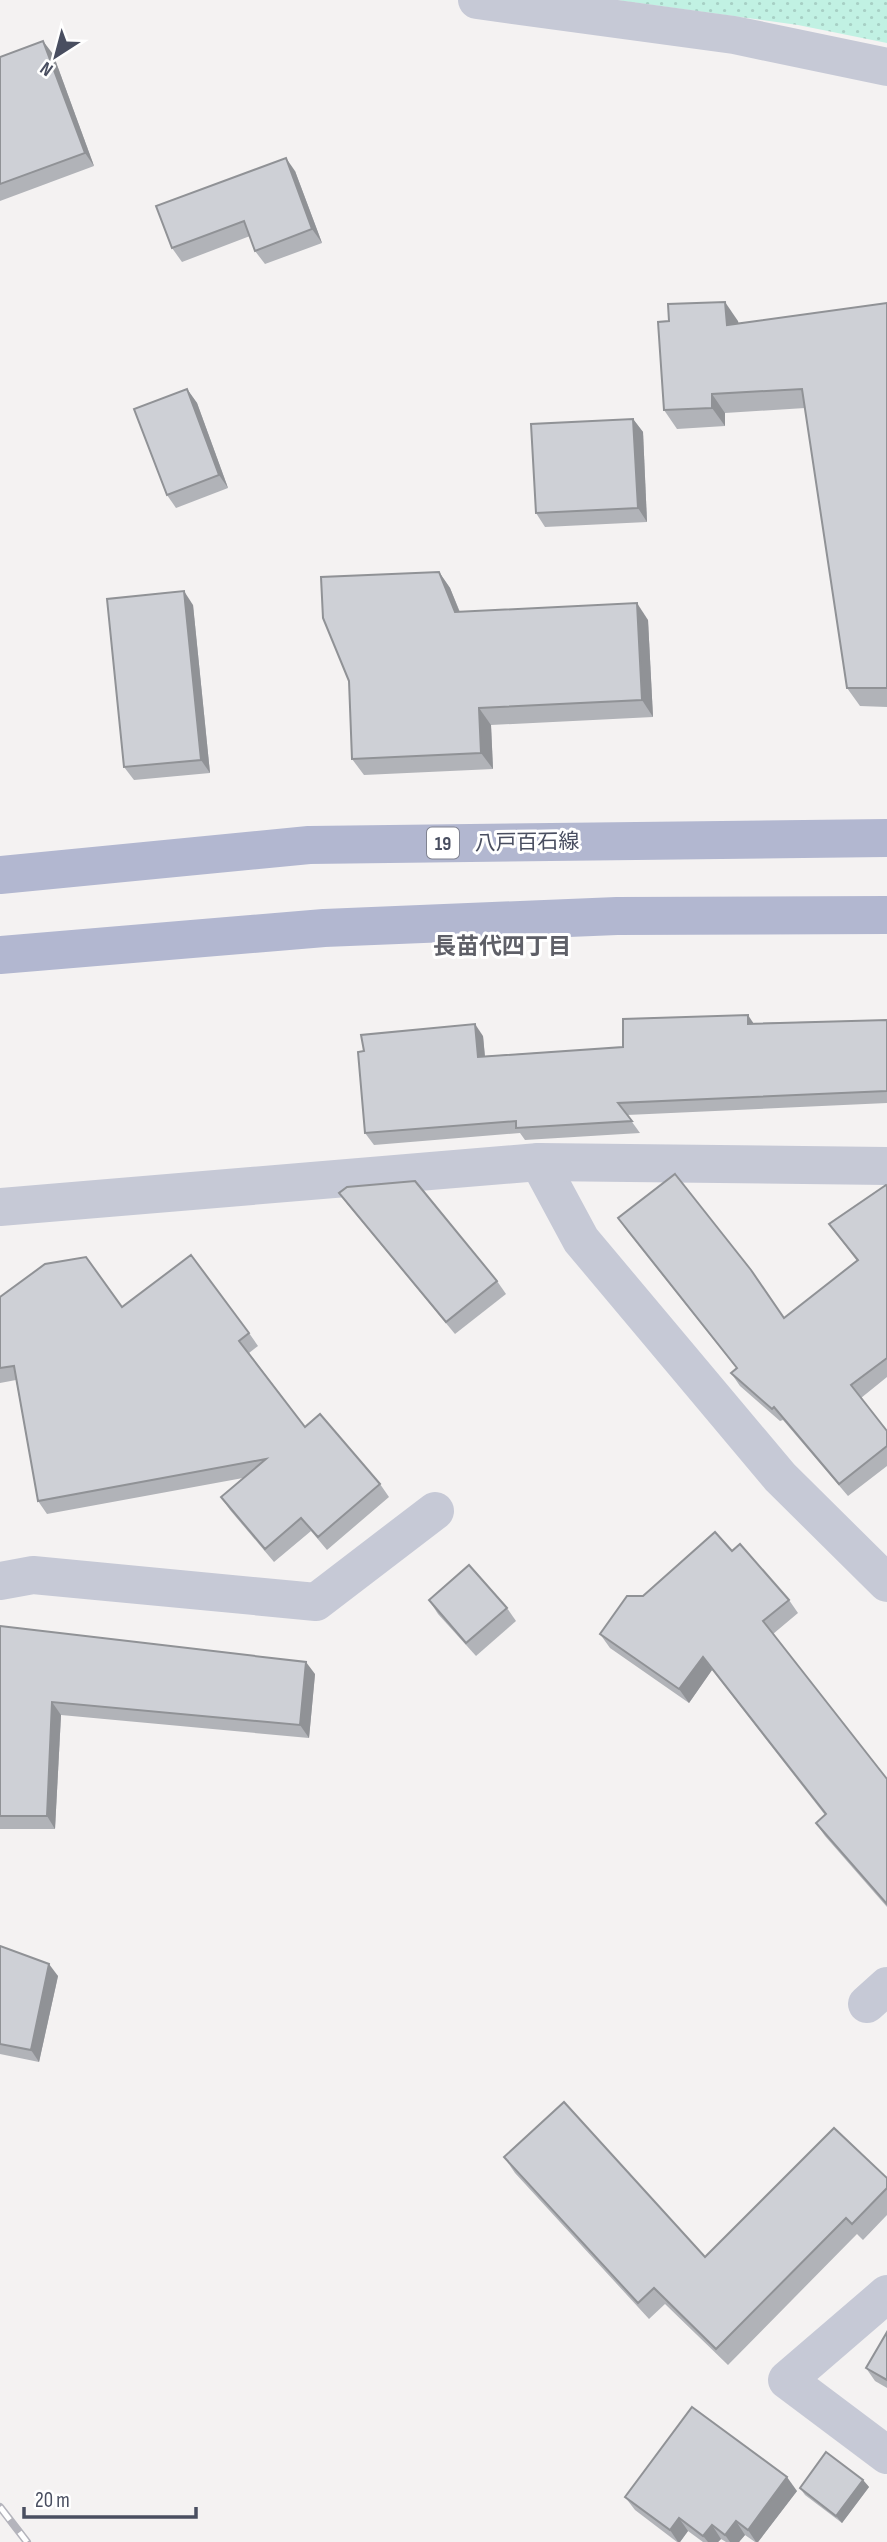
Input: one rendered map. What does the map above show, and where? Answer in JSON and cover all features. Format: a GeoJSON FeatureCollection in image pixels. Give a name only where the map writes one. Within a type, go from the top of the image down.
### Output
{"type":"FeatureCollection","features":[{"type":"Feature","properties":{"kind":"main road","name":"八戸百石線"},"geometry":{"type":"LineString","coordinates":[[0,875],[309,845],[887,838]]}},
{"type":"Feature","properties":{"kind":"main road"},"geometry":{"type":"LineString","coordinates":[[0,955],[324,928],[617,916],[887,915]]}},
{"type":"Feature","properties":{"kind":"street"},"geometry":{"type":"LineString","coordinates":[[477,0],[734,35],[887,66]]}},
{"type":"Feature","properties":{"kind":"street"},"geometry":{"type":"LineString","coordinates":[[539,1162],[582,1240],[780,1477],[887,1583]]}},
{"type":"Feature","properties":{"kind":"street"},"geometry":{"type":"LineString","coordinates":[[0,1207],[539,1162],[887,1166]]}},
{"type":"Feature","properties":{"kind":"street"},"geometry":{"type":"LineString","coordinates":[[0,1581],[33,1575],[316,1602],[435,1511]]}},
{"type":"Feature","properties":{"kind":"street"},"geometry":{"type":"LineString","coordinates":[[887,2294],[787,2380],[887,2455]]}},
{"type":"Feature","properties":{"kind":"green space"},"geometry":{"type":"Polygon","coordinates":[[[616,0],[887,0],[887,43],[798,25],[616,0]]]}},
{"type":"Feature","properties":{"kind":"building"},"geometry":{"type":"Polygon","coordinates":[[[43,41],[85,153],[0,184],[0,57],[43,41]]]}},
{"type":"Feature","properties":{"kind":"building"},"geometry":{"type":"Polygon","coordinates":[[[286,158],[312,229],[255,251],[244,221],[172,248],[156,206],[286,158]]]}},
{"type":"Feature","properties":{"kind":"building"},"geometry":{"type":"Polygon","coordinates":[[[725,302],[727,325],[887,303],[887,688],[847,688],[802,389],[712,394],[712,408],[664,410],[658,322],[669,321],[668,304],[725,302]]]}},
{"type":"Feature","properties":{"kind":"building"},"geometry":{"type":"Polygon","coordinates":[[[187,389],[219,475],[167,495],[134,409],[187,389]]]}},
{"type":"Feature","properties":{"kind":"building"},"geometry":{"type":"Polygon","coordinates":[[[633,419],[638,508],[536,513],[531,424],[633,419]]]}},
{"type":"Feature","properties":{"kind":"building"},"geometry":{"type":"Polygon","coordinates":[[[439,572],[455,612],[637,603],[642,700],[479,708],[481,753],[352,759],[349,681],[323,618],[321,577],[439,572]]]}},
{"type":"Feature","properties":{"kind":"building"},"geometry":{"type":"Polygon","coordinates":[[[184,591],[201,760],[124,767],[107,599],[184,591]]]}},
{"type":"Feature","properties":{"kind":"building"},"geometry":{"type":"Polygon","coordinates":[[[748,1015],[748,1024],[887,1020],[887,1091],[618,1103],[632,1121],[516,1128],[516,1121],[365,1133],[358,1052],[364,1051],[361,1035],[475,1024],[478,1057],[623,1047],[623,1019],[748,1015]]]}},
{"type":"Feature","properties":{"kind":"building"},"geometry":{"type":"Polygon","coordinates":[[[675,1174],[751,1270],[784,1318],[858,1260],[829,1224],[887,1186],[887,1358],[851,1385],[887,1431],[887,1446],[839,1484],[774,1407],[772,1409],[731,1373],[737,1368],[618,1218],[675,1174]]]}},
{"type":"Feature","properties":{"kind":"building"},"geometry":{"type":"Polygon","coordinates":[[[415,1181],[497,1281],[446,1322],[339,1193],[347,1187],[415,1181]]]}},
{"type":"Feature","properties":{"kind":"building"},"geometry":{"type":"Polygon","coordinates":[[[191,1255],[249,1333],[239,1341],[305,1427],[320,1414],[380,1484],[318,1537],[301,1518],[265,1549],[221,1497],[266,1459],[38,1501],[14,1366],[0,1368],[0,1297],[45,1264],[86,1257],[122,1307],[191,1255]]]}},
{"type":"Feature","properties":{"kind":"building"},"geometry":{"type":"Polygon","coordinates":[[[715,1532],[732,1551],[740,1544],[789,1600],[763,1621],[887,1779],[887,1904],[816,1823],[826,1814],[703,1657],[679,1689],[600,1634],[627,1596],[643,1596],[715,1532]]]}},
{"type":"Feature","properties":{"kind":"building"},"geometry":{"type":"Polygon","coordinates":[[[469,1565],[507,1608],[466,1643],[429,1600],[469,1565]]]}},
{"type":"Feature","properties":{"kind":"building"},"geometry":{"type":"Polygon","coordinates":[[[0,1626],[306,1662],[300,1725],[52,1702],[47,1816],[0,1816],[0,1626]]]}},
{"type":"Feature","properties":{"kind":"building"},"geometry":{"type":"Polygon","coordinates":[[[0,1946],[49,1964],[31,2050],[0,2044],[0,1946]]]}},
{"type":"Feature","properties":{"kind":"building"},"geometry":{"type":"Polygon","coordinates":[[[564,2102],[705,2257],[834,2128],[887,2178],[887,2188],[852,2224],[846,2218],[716,2349],[654,2288],[638,2303],[504,2157],[564,2102]]]}},
{"type":"Feature","properties":{"kind":"building"},"geometry":{"type":"Polygon","coordinates":[[[887,2332],[887,2380],[866,2368],[887,2332]]]}},
{"type":"Feature","properties":{"kind":"building"},"geometry":{"type":"Polygon","coordinates":[[[692,2407],[787,2477],[748,2530],[736,2521],[725,2535],[712,2525],[703,2536],[679,2518],[670,2530],[625,2497],[692,2407]]]}},
{"type":"Feature","properties":{"kind":"building"},"geometry":{"type":"Polygon","coordinates":[[[826,2452],[863,2480],[836,2516],[800,2488],[826,2452]]]}},
{"type":"Feature","properties":{"kind":"railway"},"geometry":{"type":"LineString","coordinates":[[0,2507],[27,2542]]}},
{"type":"Feature","properties":{"kind":"district","name":"長苗代四丁目"},"geometry":{"type":"Point","coordinates":[502,946]}}]}
